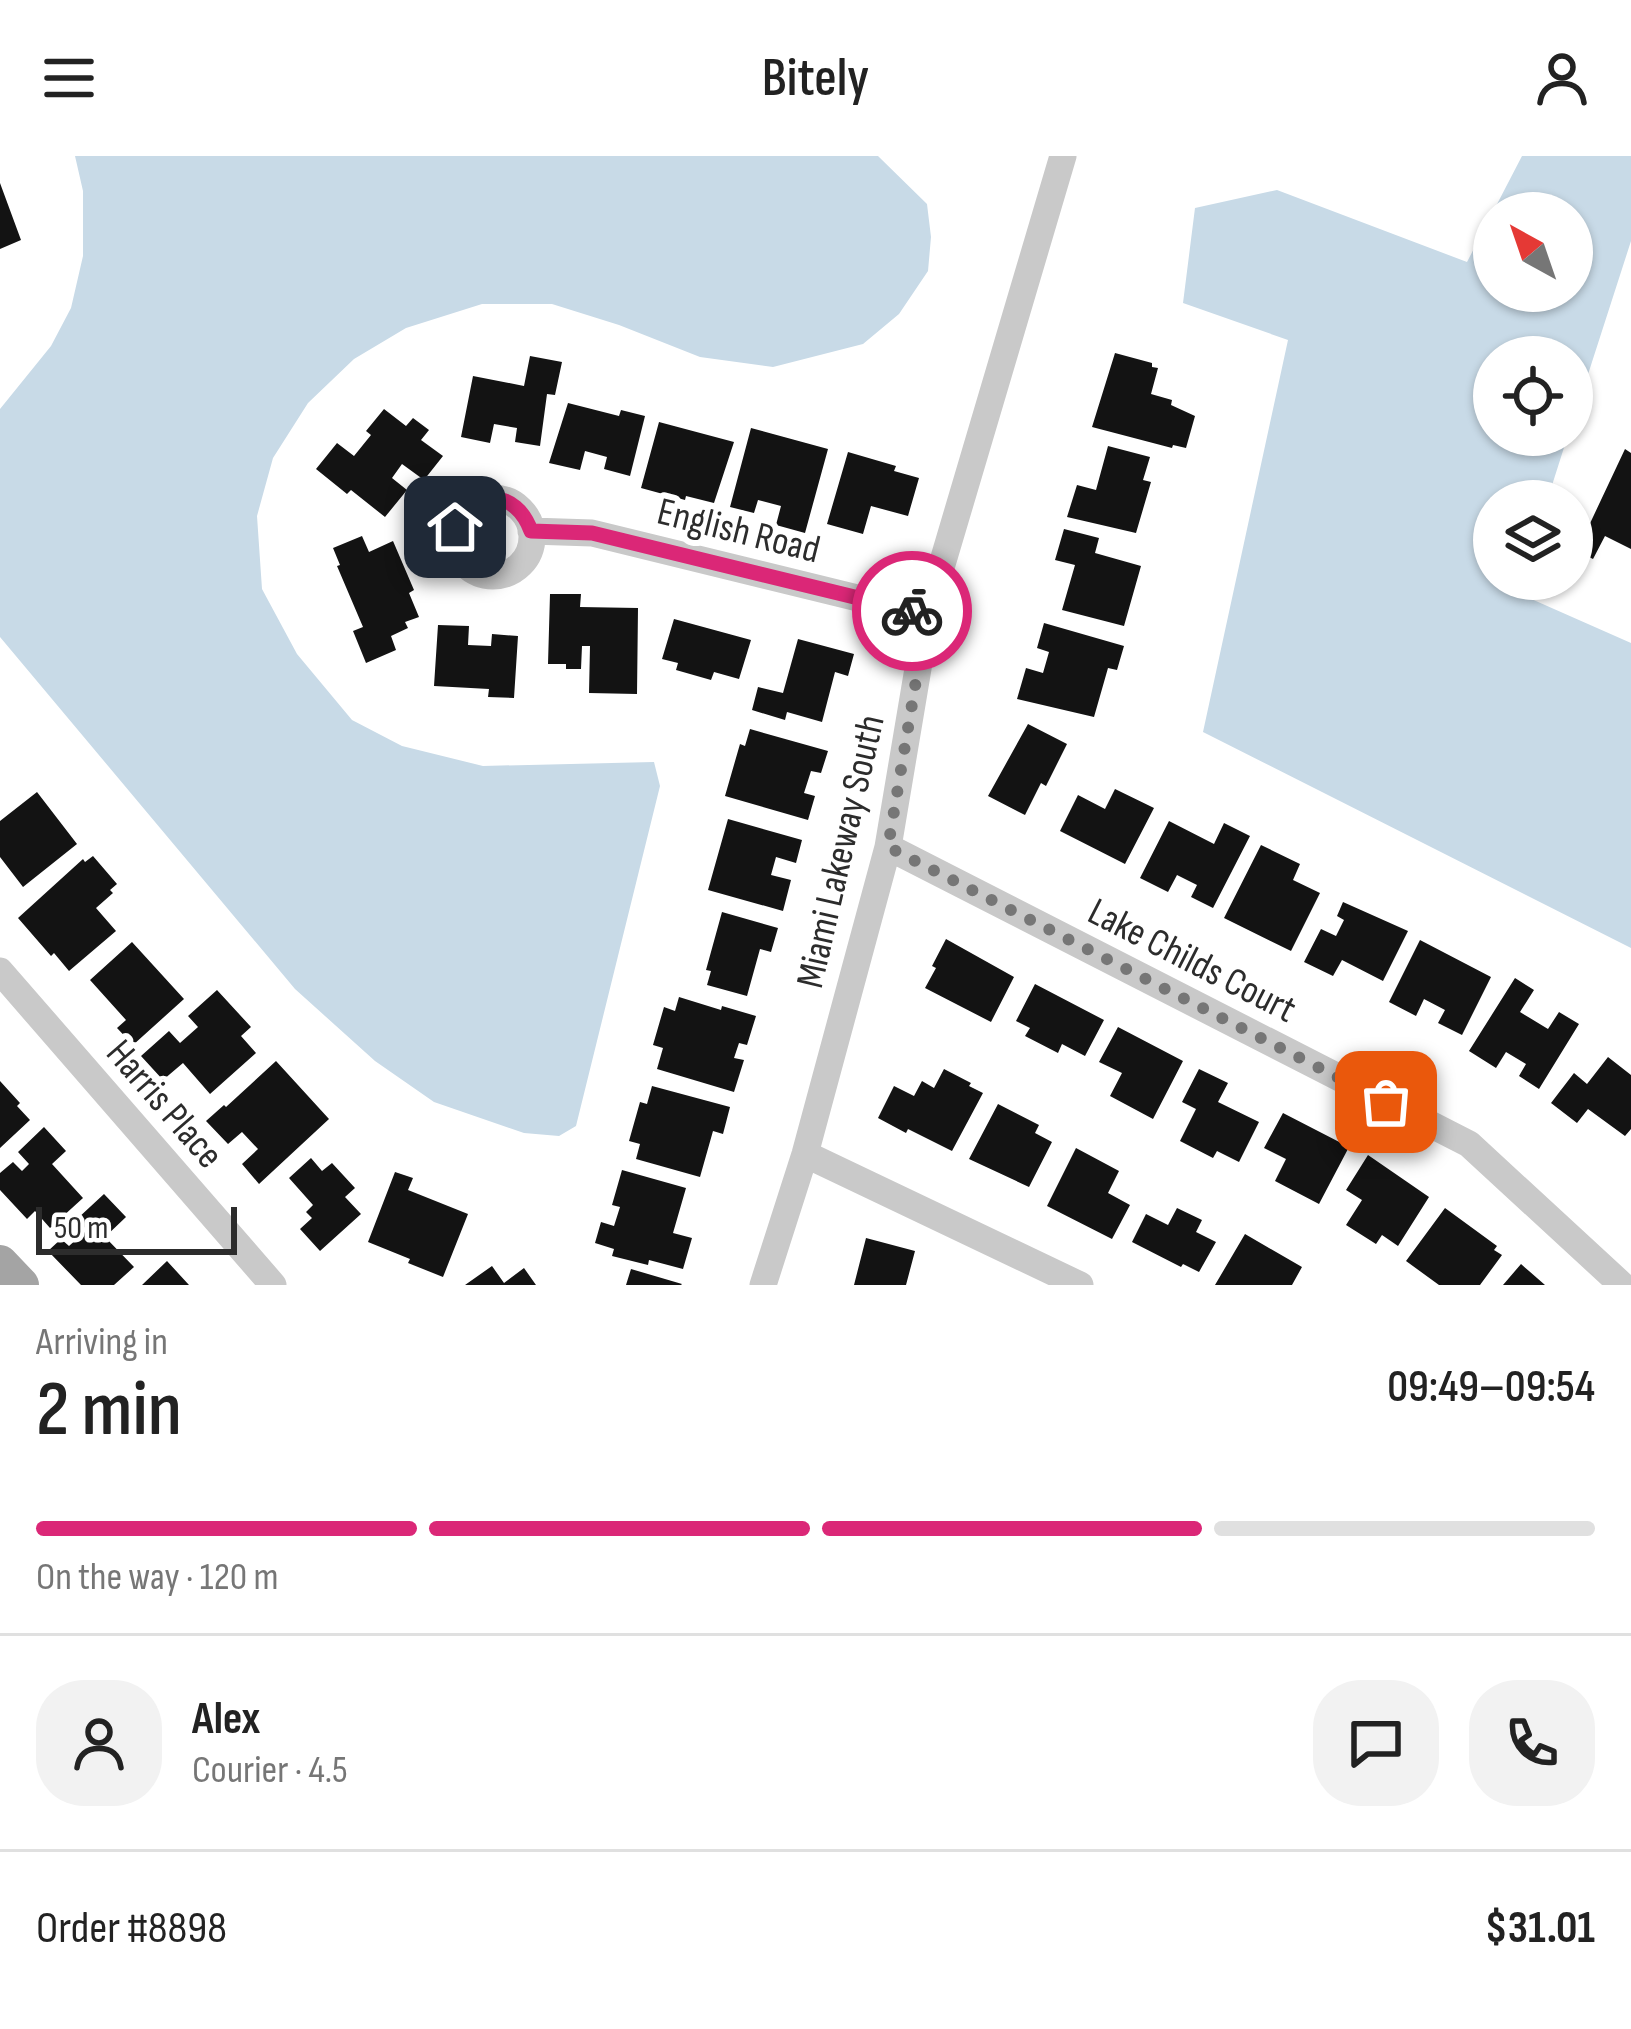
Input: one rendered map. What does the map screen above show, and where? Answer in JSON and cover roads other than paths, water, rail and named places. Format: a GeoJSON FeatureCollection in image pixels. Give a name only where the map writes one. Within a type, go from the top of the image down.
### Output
{"type":"FeatureCollection","features":[{"type":"Feature","properties":{"kind":"main road"},"geometry":{"type":"LineString","coordinates":[[0,1263],[21,1285]]}},
{"type":"Feature","properties":{"kind":"street","name":"Miami Lakeway South"},"geometry":{"type":"LineString","coordinates":[[763,1285],[805,1154],[888,847],[927,615],[1063,156]]}},
{"type":"Feature","properties":{"kind":"street","name":"English Road"},"geometry":{"type":"LineString","coordinates":[[531,531],[592,533],[927,615]]}},
{"type":"Feature","properties":{"kind":"street","name":"Lake Childs Court"},"geometry":{"type":"LineString","coordinates":[[888,847],[1469,1144],[1622,1285]]}},
{"type":"Feature","properties":{"kind":"street","name":"Harris Place"},"geometry":{"type":"LineString","coordinates":[[0,971],[273,1285]]}},
{"type":"Feature","properties":{"kind":"street"},"geometry":{"type":"LineString","coordinates":[[805,1154],[1080,1285]]}},
{"type":"Feature","properties":{"kind":"water"},"geometry":{"type":"Polygon","coordinates":[[[75,156],[878,156],[927,204],[928,271],[899,314],[863,344],[773,367],[700,357],[552,304],[482,304],[406,328],[354,359],[308,403],[273,458],[257,516],[262,589],[297,654],[352,720],[402,746],[483,766],[654,762],[660,786],[576,1126],[559,1136],[524,1133],[434,1102],[375,1061],[295,989],[0,637],[0,409],[51,346],[71,308],[83,256],[83,191],[75,156]]]}},
{"type":"Feature","properties":{"kind":"water"},"geometry":{"type":"Polygon","coordinates":[[[1522,156],[1631,156],[1631,241],[1593,359],[1593,336],[1473,336],[1473,456],[1561,456],[1554,480],[1473,480],[1473,600],[1534,600],[1631,643],[1631,948],[1203,732],[1288,340],[1183,303],[1195,208],[1277,190],[1467,262],[1473,250],[1473,312],[1593,312],[1593,192],[1503,192],[1522,156]]]}}]}
